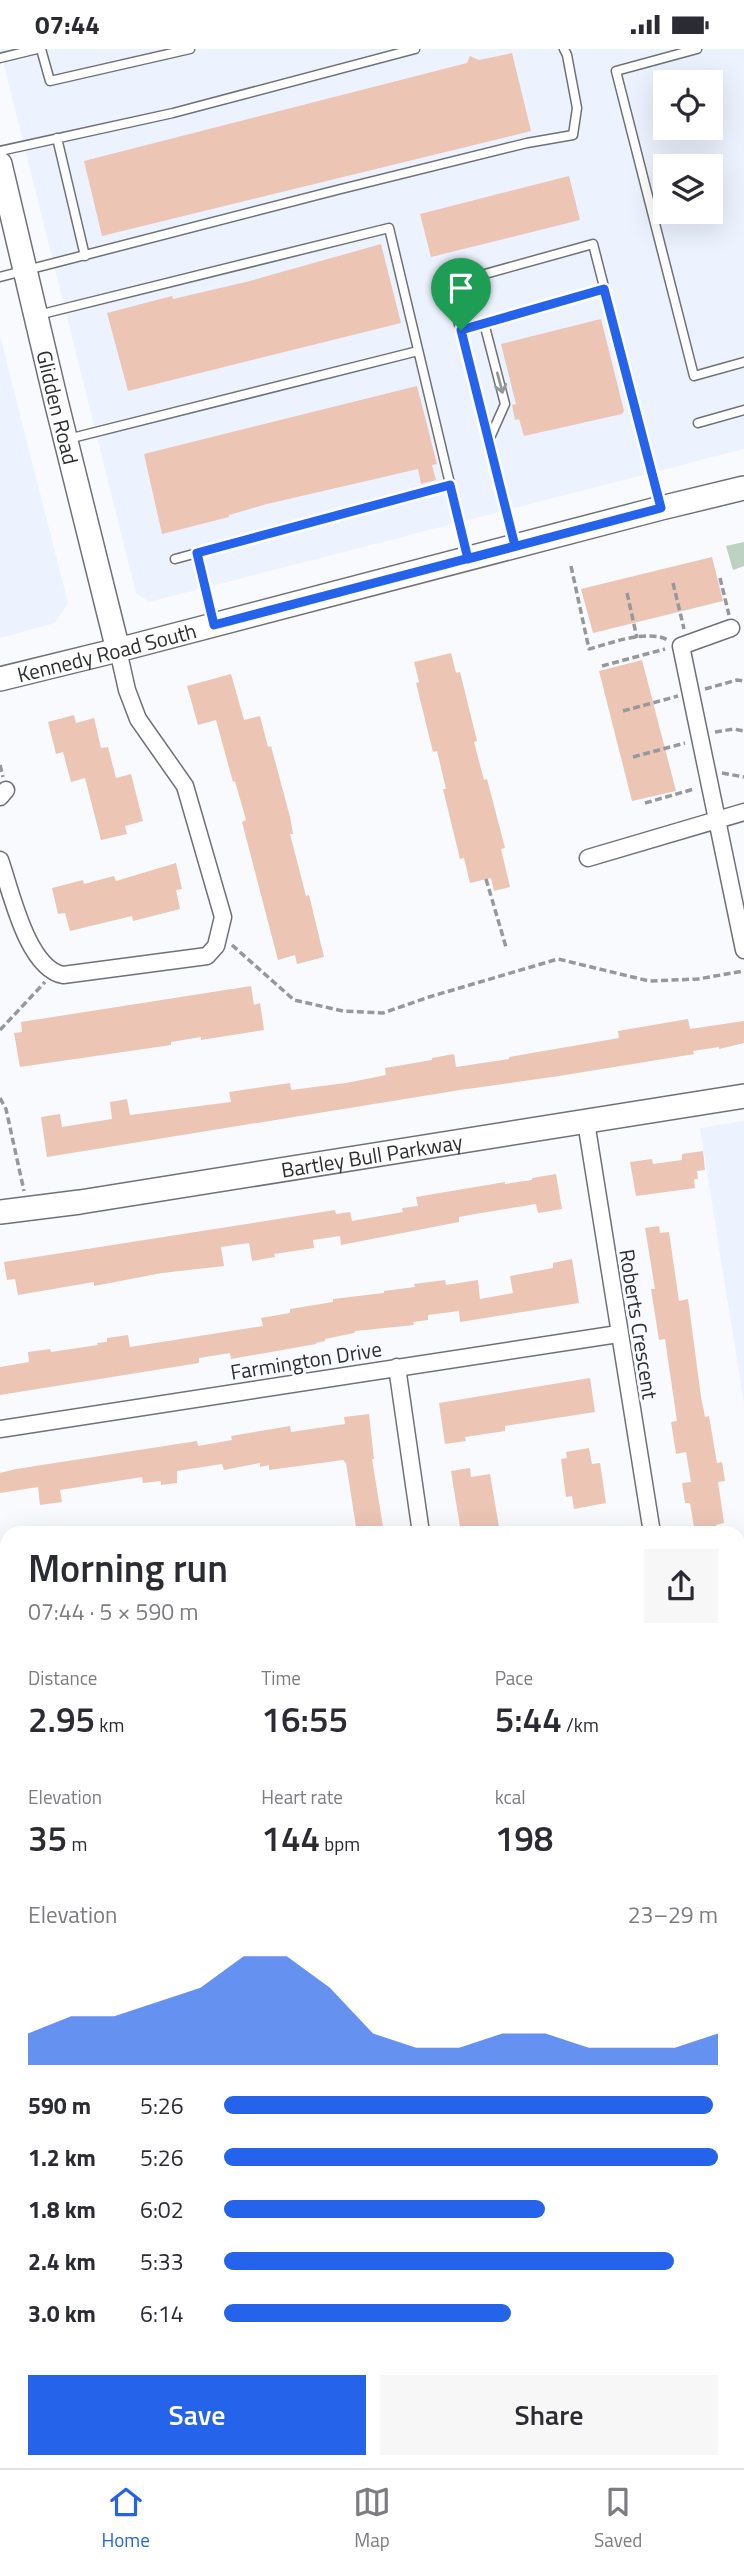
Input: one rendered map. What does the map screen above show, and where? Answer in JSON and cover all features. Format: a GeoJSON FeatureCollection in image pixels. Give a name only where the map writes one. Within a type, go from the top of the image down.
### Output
{"type":"FeatureCollection","features":[{"type":"Feature","properties":{"kind":"street","name":"Glidden Road"},"geometry":{"type":"LineString","coordinates":[[0,164],[118,650]]}},
{"type":"Feature","properties":{"kind":"street","name":"Kennedy Road South"},"geometry":{"type":"LineString","coordinates":[[0,679],[744,488]]}},
{"type":"Feature","properties":{"kind":"street"},"geometry":{"type":"LineString","coordinates":[[731,628],[684,645],[690,693],[744,950]]}},
{"type":"Feature","properties":{"kind":"street"},"geometry":{"type":"LineString","coordinates":[[0,860],[32,950],[53,973],[63,975],[207,955],[216,946],[223,917],[185,786],[138,719],[127,690],[118,650]]}},
{"type":"Feature","properties":{"kind":"street"},"geometry":{"type":"LineString","coordinates":[[587,858],[744,812]]}},
{"type":"Feature","properties":{"kind":"street","name":"Bartley Bull Parkway"},"geometry":{"type":"LineString","coordinates":[[0,1212],[28,1210],[744,1096]]}},
{"type":"Feature","properties":{"kind":"street","name":"Roberts Crescent"},"geometry":{"type":"LineString","coordinates":[[586,1122],[651,1526]]}},
{"type":"Feature","properties":{"kind":"street","name":"Farmington Drive"},"geometry":{"type":"LineString","coordinates":[[0,1429],[618,1334]]}},
{"type":"Feature","properties":{"kind":"street"},"geometry":{"type":"LineString","coordinates":[[397,1367],[420,1526]]}},
{"type":"Feature","properties":{"kind":"lane"},"geometry":{"type":"LineString","coordinates":[[0,58],[39,49],[50,81],[190,49]]}},
{"type":"Feature","properties":{"kind":"lane"},"geometry":{"type":"LineString","coordinates":[[0,151],[274,88],[415,49]]}},
{"type":"Feature","properties":{"kind":"lane"},"geometry":{"type":"LineString","coordinates":[[0,277],[337,190],[527,143],[573,135],[577,107],[564,49]]}},
{"type":"Feature","properties":{"kind":"lane"},"geometry":{"type":"LineString","coordinates":[[697,49],[616,71],[694,376],[744,362]]}},
{"type":"Feature","properties":{"kind":"lane"},"geometry":{"type":"LineString","coordinates":[[57,138],[85,256]]}},
{"type":"Feature","properties":{"kind":"lane"},"geometry":{"type":"LineString","coordinates":[[36,315],[389,228],[468,559]]}},
{"type":"Feature","properties":{"kind":"lane"},"geometry":{"type":"LineString","coordinates":[[515,546],[449,284],[593,244],[661,508]]}},
{"type":"Feature","properties":{"kind":"lane"},"geometry":{"type":"LineString","coordinates":[[461,330],[604,289]]}},
{"type":"Feature","properties":{"kind":"lane"},"geometry":{"type":"LineString","coordinates":[[484,323],[505,404],[488,441]]}},
{"type":"Feature","properties":{"kind":"lane"},"geometry":{"type":"LineString","coordinates":[[65,440],[418,351]]}},
{"type":"Feature","properties":{"kind":"lane"},"geometry":{"type":"LineString","coordinates":[[698,423],[744,410]]}},
{"type":"Feature","properties":{"kind":"lane"},"geometry":{"type":"LineString","coordinates":[[175,559],[450,485]]}},
{"type":"Feature","properties":{"kind":"lane"},"geometry":{"type":"LineString","coordinates":[[197,553],[214,625]]}},
{"type":"Feature","properties":{"kind":"path"},"geometry":{"type":"LineString","coordinates":[[571,566],[589,649],[660,635],[684,645]]}},
{"type":"Feature","properties":{"kind":"path"},"geometry":{"type":"LineString","coordinates":[[720,579],[731,628]]}},
{"type":"Feature","properties":{"kind":"path"},"geometry":{"type":"LineString","coordinates":[[673,583],[684,645]]}},
{"type":"Feature","properties":{"kind":"path"},"geometry":{"type":"LineString","coordinates":[[627,593],[637,638]]}},
{"type":"Feature","properties":{"kind":"path"},"geometry":{"type":"LineString","coordinates":[[602,666],[684,645]]}},
{"type":"Feature","properties":{"kind":"path"},"geometry":{"type":"LineString","coordinates":[[623,711],[737,680],[744,681]]}},
{"type":"Feature","properties":{"kind":"path"},"geometry":{"type":"LineString","coordinates":[[633,757],[699,737],[734,729],[744,731]]}},
{"type":"Feature","properties":{"kind":"path"},"geometry":{"type":"LineString","coordinates":[[645,803],[709,785]]}},
{"type":"Feature","properties":{"kind":"path"},"geometry":{"type":"LineString","coordinates":[[486,879],[506,947]]}},
{"type":"Feature","properties":{"kind":"path"},"geometry":{"type":"LineString","coordinates":[[220,934],[294,1000],[343,1011],[383,1013],[429,996],[558,959],[649,981],[698,979],[744,971]]}},
{"type":"Feature","properties":{"kind":"path"},"geometry":{"type":"LineString","coordinates":[[0,1030],[53,973]]}},
{"type":"Feature","properties":{"kind":"path"},"geometry":{"type":"LineString","coordinates":[[0,1098],[6,1109],[28,1210]]}},
{"type":"Feature","properties":{"kind":"shaded area"},"geometry":{"type":"Polygon","coordinates":[[[0,49],[744,49],[744,449],[149,602],[136,593],[0,49]]]}},
{"type":"Feature","properties":{"kind":"shaded area"},"geometry":{"type":"Polygon","coordinates":[[[0,336],[68,603],[55,623],[0,638],[0,336]]]}},
{"type":"Feature","properties":{"kind":"shaded area"},"geometry":{"type":"Polygon","coordinates":[[[744,1121],[744,1404],[700,1128],[744,1121]]]}},
{"type":"Feature","properties":{"kind":"green space"},"geometry":{"type":"Polygon","coordinates":[[[744,542],[744,566],[733,570],[726,546],[744,542]]]}},
{"type":"Feature","properties":{"kind":"building"},"geometry":{"type":"Polygon","coordinates":[[[512,53],[531,131],[102,236],[84,161],[467,63],[470,56],[479,60],[512,53]]]}},
{"type":"Feature","properties":{"kind":"building"},"geometry":{"type":"Polygon","coordinates":[[[569,176],[580,220],[431,257],[420,214],[569,176]]]}},
{"type":"Feature","properties":{"kind":"building"},"geometry":{"type":"Polygon","coordinates":[[[381,244],[401,323],[128,391],[107,313],[172,296],[173,299],[250,281],[381,244]]]}},
{"type":"Feature","properties":{"kind":"building"},"geometry":{"type":"Polygon","coordinates":[[[601,319],[624,411],[622,414],[524,436],[519,419],[515,420],[512,405],[516,404],[501,344],[601,319]]]}},
{"type":"Feature","properties":{"kind":"building"},"geometry":{"type":"Polygon","coordinates":[[[417,386],[437,464],[432,465],[436,480],[421,484],[418,469],[267,504],[162,534],[144,454],[417,386]]]}},
{"type":"Feature","properties":{"kind":"building"},"geometry":{"type":"Polygon","coordinates":[[[712,557],[723,601],[593,633],[581,589],[712,557]]]}},
{"type":"Feature","properties":{"kind":"building"},"geometry":{"type":"Polygon","coordinates":[[[451,653],[456,673],[460,672],[477,741],[474,742],[505,848],[501,849],[510,887],[494,891],[491,878],[470,883],[464,858],[460,859],[437,751],[433,752],[416,683],[419,682],[414,662],[451,653]]]}},
{"type":"Feature","properties":{"kind":"building"},"geometry":{"type":"Polygon","coordinates":[[[642,660],[676,791],[632,801],[599,671],[642,660]]]}},
{"type":"Feature","properties":{"kind":"building"},"geometry":{"type":"Polygon","coordinates":[[[231,674],[244,720],[260,716],[268,747],[271,746],[290,817],[293,834],[290,834],[324,957],[297,964],[295,955],[278,960],[242,822],[246,820],[216,720],[198,725],[187,686],[231,674]]]}},
{"type":"Feature","properties":{"kind":"building"},"geometry":{"type":"Polygon","coordinates":[[[74,715],[76,723],[94,718],[101,748],[108,747],[116,778],[131,774],[143,821],[125,826],[127,834],[101,840],[85,778],[71,782],[63,752],[56,754],[48,722],[74,715]]]}},
{"type":"Feature","properties":{"kind":"building"},"geometry":{"type":"Polygon","coordinates":[[[176,863],[182,889],[176,890],[180,909],[133,921],[132,916],[70,931],[65,913],[58,914],[52,888],[83,880],[84,884],[114,876],[116,881],[176,863]]]}},
{"type":"Feature","properties":{"kind":"building"},"geometry":{"type":"Polygon","coordinates":[[[251,986],[254,1005],[260,1003],[264,1030],[201,1040],[201,1037],[171,1042],[171,1045],[20,1067],[14,1033],[22,1032],[21,1022],[251,986]]]}},
{"type":"Feature","properties":{"kind":"building"},"geometry":{"type":"Polygon","coordinates":[[[688,1019],[690,1029],[744,1021],[744,1043],[693,1051],[694,1054],[47,1157],[41,1117],[60,1114],[62,1127],[112,1119],[110,1102],[127,1099],[130,1115],[231,1102],[229,1092],[290,1083],[291,1090],[346,1083],[386,1075],[385,1068],[454,1054],[456,1067],[509,1059],[619,1038],[618,1031],[688,1019]]]}},
{"type":"Feature","properties":{"kind":"building"},"geometry":{"type":"Polygon","coordinates":[[[703,1151],[705,1170],[697,1171],[695,1188],[636,1196],[630,1162],[652,1159],[653,1164],[682,1160],[682,1154],[703,1151]]]}},
{"type":"Feature","properties":{"kind":"building"},"geometry":{"type":"Polygon","coordinates":[[[556,1174],[562,1209],[538,1213],[536,1204],[459,1217],[459,1222],[341,1245],[340,1236],[313,1240],[314,1248],[274,1254],[275,1257],[252,1261],[249,1243],[221,1247],[224,1266],[162,1273],[94,1286],[94,1282],[18,1295],[15,1279],[7,1280],[4,1262],[335,1210],[336,1214],[350,1212],[352,1221],[403,1212],[402,1208],[418,1206],[416,1197],[556,1174]]]}},
{"type":"Feature","properties":{"kind":"building"},"geometry":{"type":"Polygon","coordinates":[[[659,1226],[660,1233],[669,1232],[679,1301],[688,1299],[705,1417],[709,1416],[717,1463],[722,1462],[725,1481],[718,1482],[724,1523],[716,1526],[694,1526],[690,1503],[685,1503],[682,1483],[691,1482],[686,1452],[676,1454],[671,1422],[677,1421],[665,1339],[659,1340],[651,1289],[655,1289],[645,1228],[659,1226]]]}},
{"type":"Feature","properties":{"kind":"building"},"geometry":{"type":"Polygon","coordinates":[[[572,1259],[579,1303],[460,1322],[459,1311],[428,1315],[428,1320],[413,1322],[414,1325],[355,1331],[316,1344],[231,1359],[230,1353],[199,1358],[199,1363],[0,1395],[0,1367],[29,1362],[28,1352],[50,1349],[51,1352],[98,1345],[97,1343],[107,1342],[107,1338],[128,1335],[130,1347],[263,1326],[261,1318],[290,1313],[290,1309],[445,1280],[446,1285],[478,1280],[480,1299],[513,1293],[510,1276],[553,1268],[553,1263],[572,1259]]]}},
{"type":"Feature","properties":{"kind":"building"},"geometry":{"type":"Polygon","coordinates":[[[590,1378],[595,1412],[505,1426],[505,1431],[465,1437],[466,1441],[445,1444],[439,1403],[590,1378]]]}},
{"type":"Feature","properties":{"kind":"building"},"geometry":{"type":"Polygon","coordinates":[[[369,1414],[372,1459],[383,1526],[356,1526],[346,1463],[343,1460],[269,1470],[269,1465],[260,1467],[260,1463],[224,1470],[222,1464],[177,1471],[177,1483],[143,1483],[142,1477],[60,1490],[62,1502],[40,1505],[38,1487],[0,1493],[0,1473],[16,1469],[197,1441],[198,1446],[232,1440],[231,1436],[290,1426],[291,1432],[345,1424],[344,1417],[369,1414]]]}},
{"type":"Feature","properties":{"kind":"building"},"geometry":{"type":"Polygon","coordinates":[[[589,1448],[592,1464],[600,1463],[606,1503],[574,1509],[572,1496],[566,1497],[561,1459],[567,1458],[566,1452],[589,1448]]]}},
{"type":"Feature","properties":{"kind":"building"},"geometry":{"type":"Polygon","coordinates":[[[470,1468],[471,1477],[490,1474],[499,1526],[460,1526],[451,1471],[470,1468]]]}},
{"type":"Feature","properties":{"kind":"route"},"geometry":{"type":"LineString","coordinates":[[461,330],[515,546],[468,559],[396,576],[214,625],[197,553],[450,485],[468,559],[661,508],[604,289],[461,330]]}}]}
